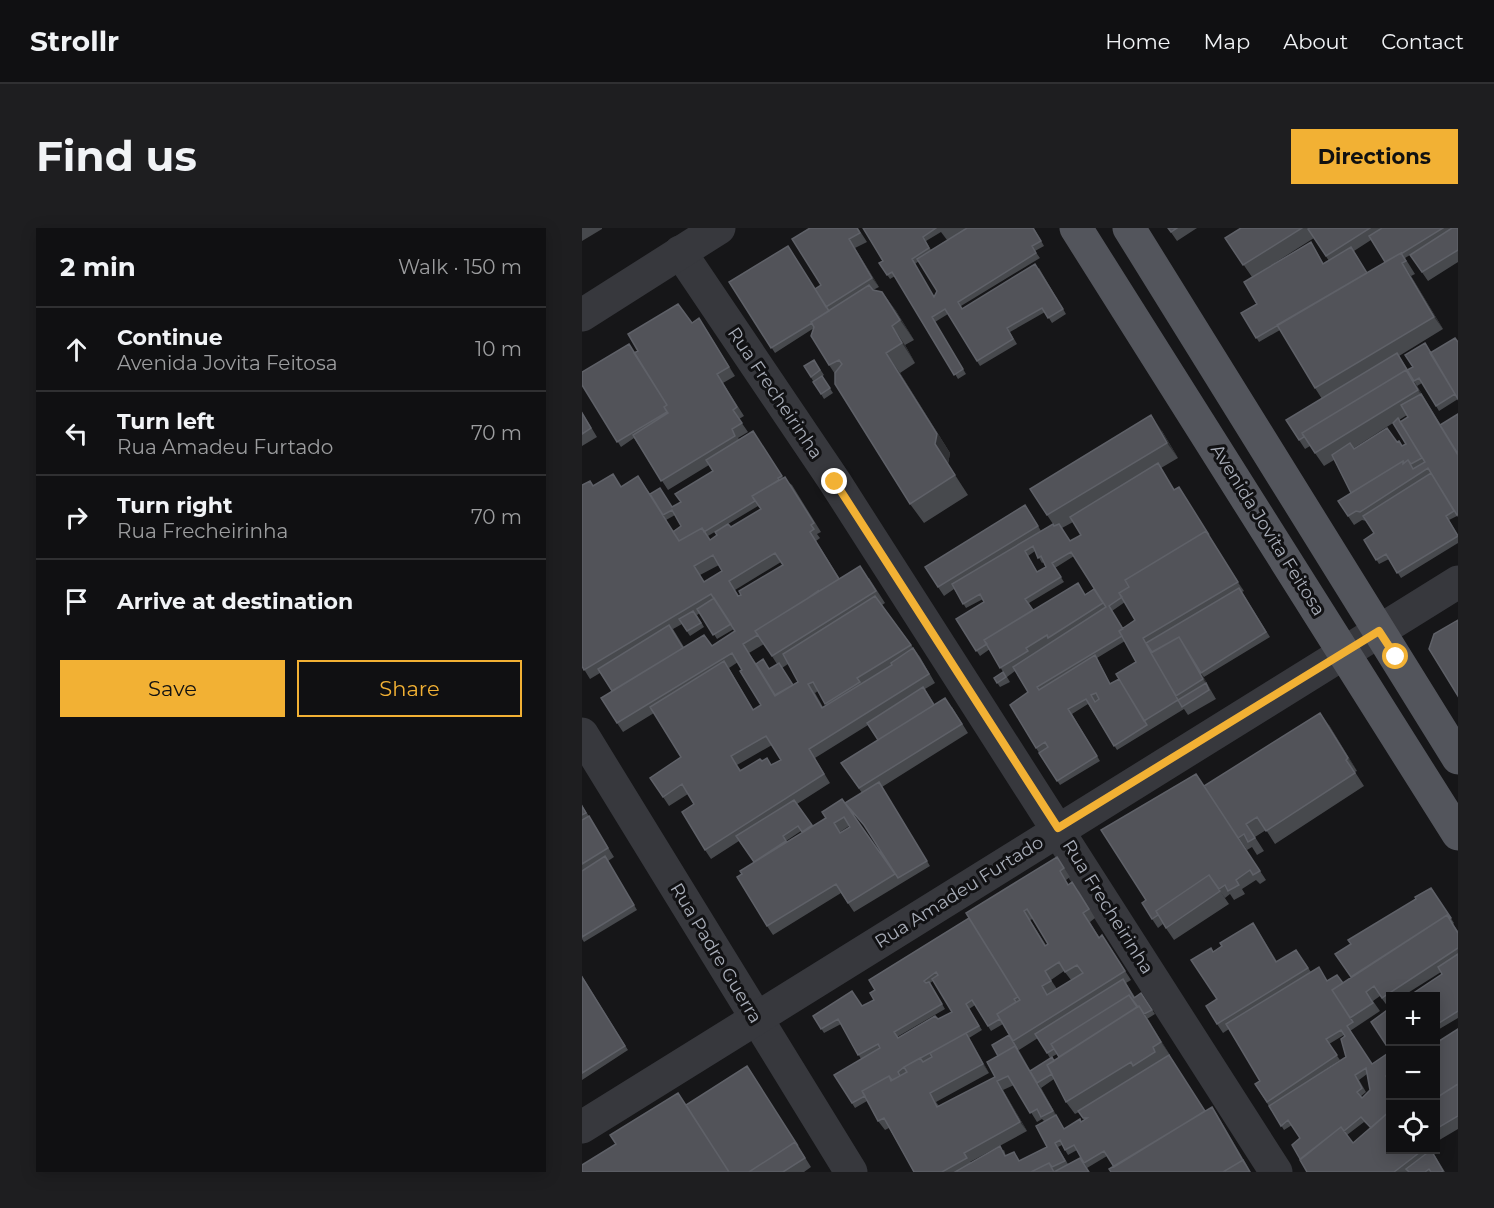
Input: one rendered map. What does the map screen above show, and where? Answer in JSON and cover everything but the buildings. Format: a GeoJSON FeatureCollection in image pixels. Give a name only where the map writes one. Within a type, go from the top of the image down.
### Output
{"type":"FeatureCollection","features":[{"type":"Feature","properties":{"kind":"main road","name":"Avenida Jovita Feitosa"},"geometry":{"type":"LineString","coordinates":[[1076,228],[1458,834]]}},
{"type":"Feature","properties":{"kind":"main road"},"geometry":{"type":"LineString","coordinates":[[1129,228],[1458,758]]}},
{"type":"Feature","properties":{"kind":"street"},"geometry":{"type":"LineString","coordinates":[[582,315],[719,228]]}},
{"type":"Feature","properties":{"kind":"street","name":"Rua Frecheirinha"},"geometry":{"type":"LineString","coordinates":[[680,252],[835,482],[1276,1172]]}},
{"type":"Feature","properties":{"kind":"street","name":"Rua Amadeu Furtado"},"geometry":{"type":"LineString","coordinates":[[582,1126],[756,1020],[1058,828],[1458,582]]}},
{"type":"Feature","properties":{"kind":"street","name":"Rua Padre Guerra"},"geometry":{"type":"LineString","coordinates":[[582,734],[851,1172]]}},
{"type":"Feature","properties":{"kind":"route"},"geometry":{"type":"LineString","coordinates":[[835,482],[1058,828],[1379,631],[1396,657]]}}]}
